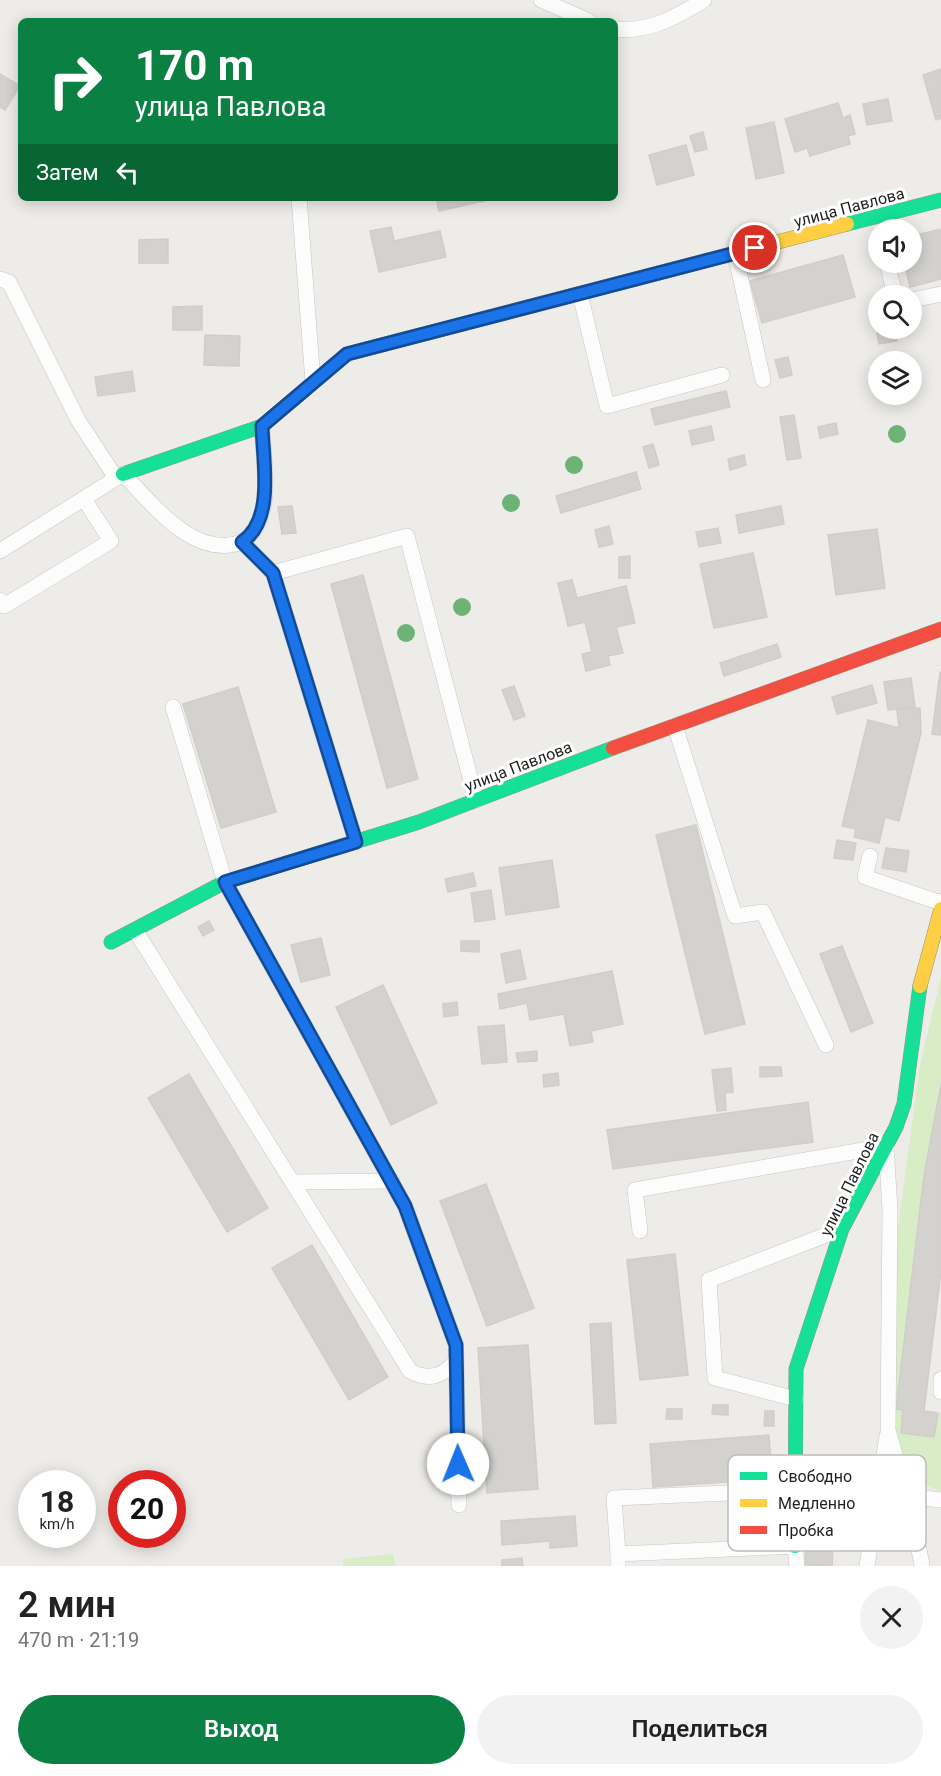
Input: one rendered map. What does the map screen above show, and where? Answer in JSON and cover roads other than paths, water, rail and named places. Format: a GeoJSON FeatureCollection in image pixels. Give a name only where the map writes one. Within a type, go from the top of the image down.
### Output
{"type":"FeatureCollection","features":[{"type":"Feature","properties":{"kind":"street","name":"улица Павлова"},"geometry":{"type":"LineString","coordinates":[[890,219],[941,200]]}},
{"type":"Feature","properties":{"kind":"street","name":"улица Павлова"},"geometry":{"type":"LineString","coordinates":[[313,382],[347,354],[735,254],[868,225]]}},
{"type":"Feature","properties":{"kind":"street"},"geometry":{"type":"LineString","coordinates":[[119,476],[262,426],[313,382]]}},
{"type":"Feature","properties":{"kind":"street","name":"улица Павлова"},"geometry":{"type":"LineString","coordinates":[[111,942],[225,882],[356,842],[476,800],[941,629]]}},
{"type":"Feature","properties":{"kind":"street","name":"улица Павлова"},"geometry":{"type":"LineString","coordinates":[[795,1455],[796,1369],[842,1229],[886,1146],[904,1104],[917,996],[941,909]]}},
{"type":"Feature","properties":{"kind":"lane"},"geometry":{"type":"LineString","coordinates":[[541,0],[582,18]]}},
{"type":"Feature","properties":{"kind":"lane"},"geometry":{"type":"LineString","coordinates":[[618,29],[630,31],[671,20],[704,0]]}},
{"type":"Feature","properties":{"kind":"lane"},"geometry":{"type":"LineString","coordinates":[[299,201],[313,382]]}},
{"type":"Feature","properties":{"kind":"lane"},"geometry":{"type":"LineString","coordinates":[[735,254],[763,380]]}},
{"type":"Feature","properties":{"kind":"lane"},"geometry":{"type":"LineString","coordinates":[[0,279],[9,282],[78,420],[119,476],[190,536],[215,547],[229,547],[242,542],[258,527],[264,502],[262,426]]}},
{"type":"Feature","properties":{"kind":"lane"},"geometry":{"type":"LineString","coordinates":[[580,294],[608,406],[722,375]]}},
{"type":"Feature","properties":{"kind":"lane"},"geometry":{"type":"LineString","coordinates":[[922,298],[941,294]]}},
{"type":"Feature","properties":{"kind":"lane"},"geometry":{"type":"LineString","coordinates":[[0,551],[119,476]]}},
{"type":"Feature","properties":{"kind":"lane"},"geometry":{"type":"LineString","coordinates":[[0,600],[4,606],[111,541],[84,499]]}},
{"type":"Feature","properties":{"kind":"lane"},"geometry":{"type":"LineString","coordinates":[[273,573],[407,537],[476,800]]}},
{"type":"Feature","properties":{"kind":"lane"},"geometry":{"type":"LineString","coordinates":[[242,542],[273,573],[356,842]]}},
{"type":"Feature","properties":{"kind":"lane"},"geometry":{"type":"LineString","coordinates":[[173,707],[225,882],[405,1206],[456,1345],[459,1505]]}},
{"type":"Feature","properties":{"kind":"lane"},"geometry":{"type":"LineString","coordinates":[[675,726],[735,916],[763,912],[826,1045]]}},
{"type":"Feature","properties":{"kind":"lane"},"geometry":{"type":"LineString","coordinates":[[870,856],[864,877],[941,903]]}},
{"type":"Feature","properties":{"kind":"lane"},"geometry":{"type":"LineString","coordinates":[[135,930],[410,1371],[421,1377],[431,1377],[449,1370],[456,1360]]}},
{"type":"Feature","properties":{"kind":"lane"},"geometry":{"type":"LineString","coordinates":[[640,1231],[635,1190],[886,1146],[890,1210],[888,1430],[884,1455]]}},
{"type":"Feature","properties":{"kind":"lane"},"geometry":{"type":"LineString","coordinates":[[293,1182],[392,1181]]}},
{"type":"Feature","properties":{"kind":"lane"},"geometry":{"type":"LineString","coordinates":[[796,1399],[715,1378],[709,1280],[842,1229]]}},
{"type":"Feature","properties":{"kind":"lane"},"geometry":{"type":"LineString","coordinates":[[941,1379],[941,1392]]}},
{"type":"Feature","properties":{"kind":"lane"},"geometry":{"type":"LineString","coordinates":[[888,1430],[895,1455]]}},
{"type":"Feature","properties":{"kind":"lane"},"geometry":{"type":"LineString","coordinates":[[728,1493],[614,1498],[618,1560],[732,1551]]}},
{"type":"Feature","properties":{"kind":"lane"},"geometry":{"type":"LineString","coordinates":[[926,1498],[941,1500]]}},
{"type":"Feature","properties":{"kind":"lane"},"geometry":{"type":"LineString","coordinates":[[796,1551],[797,1566]]}},
{"type":"Feature","properties":{"kind":"lane"},"geometry":{"type":"LineString","coordinates":[[867,1566],[869,1551]]}},
{"type":"Feature","properties":{"kind":"lane"},"geometry":{"type":"LineString","coordinates":[[919,1551],[922,1564]]}}]}
